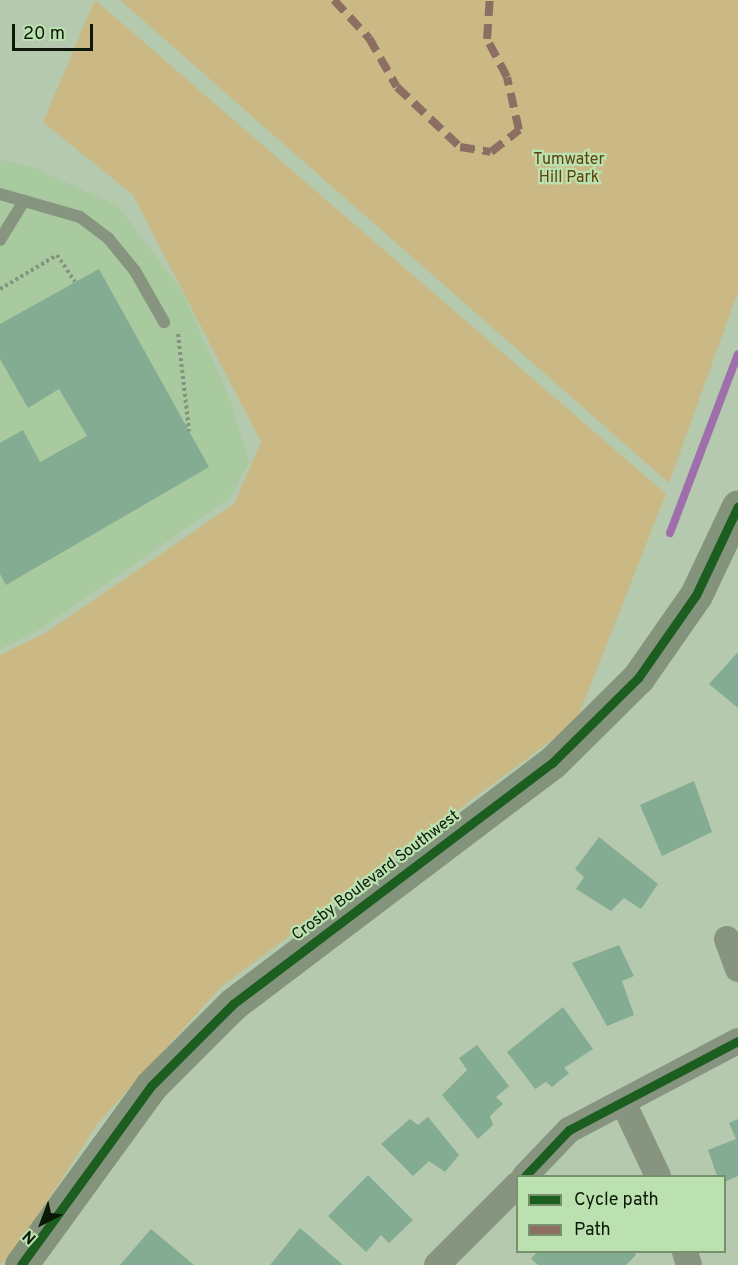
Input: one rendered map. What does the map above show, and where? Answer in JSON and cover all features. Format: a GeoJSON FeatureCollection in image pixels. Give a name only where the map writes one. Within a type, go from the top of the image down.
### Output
{"type":"FeatureCollection","features":[{"type":"Feature","properties":{"kind":"street","name":"Crosby Boulevard Southwest"},"geometry":{"type":"LineString","coordinates":[[23,1264],[151,1086],[233,1004],[552,763],[638,678],[730,549],[738,506]]}},
{"type":"Feature","properties":{"kind":"street"},"geometry":{"type":"LineString","coordinates":[[727,939],[738,969]]}},
{"type":"Feature","properties":{"kind":"street"},"geometry":{"type":"LineString","coordinates":[[526,1175],[569,1130],[738,1041]]}},
{"type":"Feature","properties":{"kind":"street"},"geometry":{"type":"LineString","coordinates":[[623,1102],[658,1175]]}},
{"type":"Feature","properties":{"kind":"street"},"geometry":{"type":"LineString","coordinates":[[437,1265],[516,1186]]}},
{"type":"Feature","properties":{"kind":"lane"},"geometry":{"type":"LineString","coordinates":[[0,194],[80,217],[108,238],[135,271],[164,322]]}},
{"type":"Feature","properties":{"kind":"lane"},"geometry":{"type":"LineString","coordinates":[[0,240],[24,201]]}},
{"type":"Feature","properties":{"kind":"path"},"geometry":{"type":"LineString","coordinates":[[0,289],[57,255],[75,282]]}},
{"type":"Feature","properties":{"kind":"path"},"geometry":{"type":"LineString","coordinates":[[164,322],[178,316],[189,431]]}},
{"type":"Feature","properties":{"kind":"shaded area"},"geometry":{"type":"Polygon","coordinates":[[[0,159],[40,170],[118,206],[182,291],[232,404],[249,462],[230,498],[40,629],[0,649],[0,159]]]}},
{"type":"Feature","properties":{"kind":"green space"},"geometry":{"type":"Polygon","coordinates":[[[95,0],[666,494],[576,722],[221,987],[98,1123],[13,1254],[0,1265],[0,655],[47,632],[234,504],[261,442],[133,195],[43,122],[95,0]]]}},
{"type":"Feature","properties":{"kind":"green space","name":"Tumwater Hill Park"},"geometry":{"type":"Polygon","coordinates":[[[120,0],[738,0],[738,292],[669,483],[120,0]]]}},
{"type":"Feature","properties":{"kind":"building"},"geometry":{"type":"Polygon","coordinates":[[[99,269],[209,467],[6,585],[0,574],[0,443],[23,430],[40,462],[87,436],[59,389],[28,408],[0,359],[0,324],[99,269]]]}},
{"type":"Feature","properties":{"kind":"building"},"geometry":{"type":"Polygon","coordinates":[[[738,652],[738,708],[709,684],[738,652]]]}},
{"type":"Feature","properties":{"kind":"building"},"geometry":{"type":"Polygon","coordinates":[[[694,781],[712,832],[662,856],[640,805],[694,781]]]}},
{"type":"Feature","properties":{"kind":"building"},"geometry":{"type":"Polygon","coordinates":[[[599,837],[658,884],[641,909],[624,898],[611,911],[576,889],[584,877],[575,869],[599,837]]]}},
{"type":"Feature","properties":{"kind":"building"},"geometry":{"type":"Polygon","coordinates":[[[619,945],[634,976],[622,981],[634,1015],[607,1026],[572,963],[619,945]]]}},
{"type":"Feature","properties":{"kind":"building"},"geometry":{"type":"Polygon","coordinates":[[[563,1007],[593,1049],[564,1068],[569,1073],[552,1087],[546,1082],[535,1089],[507,1052],[563,1007]]]}},
{"type":"Feature","properties":{"kind":"building"},"geometry":{"type":"Polygon","coordinates":[[[477,1045],[509,1086],[496,1097],[503,1104],[490,1116],[493,1125],[478,1139],[442,1095],[467,1070],[459,1058],[477,1045]]]}},
{"type":"Feature","properties":{"kind":"building"},"geometry":{"type":"Polygon","coordinates":[[[428,1117],[459,1155],[445,1172],[429,1161],[413,1176],[381,1144],[410,1119],[418,1125],[428,1117]]]}},
{"type":"Feature","properties":{"kind":"building"},"geometry":{"type":"Polygon","coordinates":[[[738,1119],[738,1176],[726,1181],[726,1175],[717,1175],[708,1150],[736,1139],[729,1123],[738,1119]]]}},
{"type":"Feature","properties":{"kind":"building"},"geometry":{"type":"Polygon","coordinates":[[[368,1175],[413,1220],[389,1243],[381,1235],[366,1252],[328,1216],[368,1175]]]}},
{"type":"Feature","properties":{"kind":"building"},"geometry":{"type":"Polygon","coordinates":[[[300,1228],[343,1265],[270,1265],[300,1228]]]}},
{"type":"Feature","properties":{"kind":"building"},"geometry":{"type":"Polygon","coordinates":[[[151,1229],[194,1265],[120,1265],[151,1229]]]}},
{"type":"Feature","properties":{"kind":"building"},"geometry":{"type":"Polygon","coordinates":[[[536,1253],[635,1253],[636,1255],[626,1265],[538,1265],[531,1259],[536,1253]]]}},
{"type":"Feature","properties":{"kind":"waterway"},"geometry":{"type":"LineString","coordinates":[[670,533],[738,354]]}},
{"type":"Feature","properties":{"kind":"marked path"},"geometry":{"type":"LineString","coordinates":[[334,0],[369,38],[397,87],[460,147],[491,152],[519,130],[507,77],[487,39],[490,0]]}},
{"type":"Feature","properties":{"kind":"cycle path"},"geometry":{"type":"LineString","coordinates":[[21,1265],[151,1086],[233,1004],[552,763],[638,678],[696,595],[738,506]]}},
{"type":"Feature","properties":{"kind":"cycle path"},"geometry":{"type":"LineString","coordinates":[[526,1175],[569,1130],[738,1041]]}}]}
